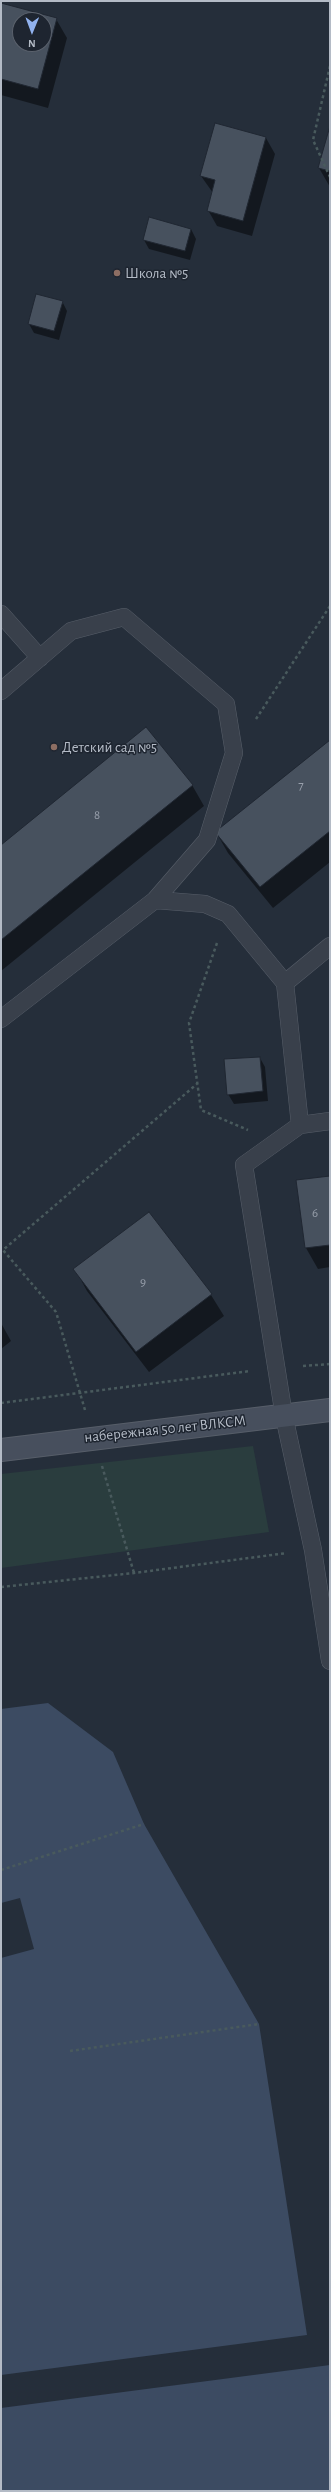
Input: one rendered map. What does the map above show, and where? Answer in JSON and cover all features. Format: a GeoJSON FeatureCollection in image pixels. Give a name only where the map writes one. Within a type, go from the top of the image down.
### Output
{"type":"FeatureCollection","features":[{"type":"Feature","properties":{"kind":"street","name":"набережная 50 лет ВЛКСМ"},"geometry":{"type":"LineString","coordinates":[[1,1450],[93,1437],[330,1410]]}},
{"type":"Feature","properties":{"kind":"lane"},"geometry":{"type":"LineString","coordinates":[[1,614],[40,658]]}},
{"type":"Feature","properties":{"kind":"lane"},"geometry":{"type":"LineString","coordinates":[[1,691],[71,631],[124,617],[226,704],[234,753],[207,840],[155,900],[1,1019]]}},
{"type":"Feature","properties":{"kind":"lane"},"geometry":{"type":"LineString","coordinates":[[155,900],[205,904],[228,914],[285,983],[300,1125]]}},
{"type":"Feature","properties":{"kind":"lane"},"geometry":{"type":"LineString","coordinates":[[285,983],[330,946]]}},
{"type":"Feature","properties":{"kind":"lane"},"geometry":{"type":"LineString","coordinates":[[330,1121],[300,1125],[244,1165],[284,1416],[313,1550],[330,1661]]}},
{"type":"Feature","properties":{"kind":"path"},"geometry":{"type":"LineString","coordinates":[[330,66],[313,140],[330,177]]}},
{"type":"Feature","properties":{"kind":"path"},"geometry":{"type":"LineString","coordinates":[[234,753],[330,606]]}},
{"type":"Feature","properties":{"kind":"path"},"geometry":{"type":"LineString","coordinates":[[228,914],[189,1023],[201,1110],[276,1142]]}},
{"type":"Feature","properties":{"kind":"path"},"geometry":{"type":"LineString","coordinates":[[134,1573],[56,1312],[3,1250],[198,1083]]}},
{"type":"Feature","properties":{"kind":"path"},"geometry":{"type":"LineString","coordinates":[[1,1403],[276,1367],[330,1364]]}},
{"type":"Feature","properties":{"kind":"path"},"geometry":{"type":"LineString","coordinates":[[1,1587],[134,1573],[313,1550]]}},
{"type":"Feature","properties":{"kind":"path"},"geometry":{"type":"LineString","coordinates":[[1,1870],[144,1824]]}},
{"type":"Feature","properties":{"kind":"path"},"geometry":{"type":"LineString","coordinates":[[70,2051],[259,2024]]}},
{"type":"Feature","properties":{"kind":"shaded area"},"geometry":{"type":"Polygon","coordinates":[[[253,1446],[269,1532],[1,1568],[1,1474],[253,1446]]]}},
{"type":"Feature","properties":{"kind":"water"},"geometry":{"type":"Polygon","coordinates":[[[48,1703],[113,1752],[144,1824],[259,2024],[307,2335],[1,2375],[1,1709],[48,1703]]]}},
{"type":"Feature","properties":{"kind":"water"},"geometry":{"type":"Polygon","coordinates":[[[330,2365],[330,2491],[1,2491],[1,2408],[330,2365]]]}},
{"type":"Feature","properties":{"kind":"pier"},"geometry":{"type":"Polygon","coordinates":[[[20,1898],[34,1949],[1,1958],[1,1903],[20,1898]]]}},
{"type":"Feature","properties":{"kind":"building"},"geometry":{"type":"Polygon","coordinates":[[[1,3],[35,12],[12,12],[12,52],[48,52],[38,89],[1,79],[1,3]]]}},
{"type":"Feature","properties":{"kind":"building"},"geometry":{"type":"Polygon","coordinates":[[[52,17],[57,18],[52,37],[52,17]]]}},
{"type":"Feature","properties":{"kind":"building"},"geometry":{"type":"Polygon","coordinates":[[[215,123],[266,137],[243,221],[207,211],[215,180],[200,176],[215,123]]]}},
{"type":"Feature","properties":{"kind":"building"},"geometry":{"type":"Polygon","coordinates":[[[330,126],[330,171],[318,168],[330,126]]]}},
{"type":"Feature","properties":{"kind":"building"},"geometry":{"type":"Polygon","coordinates":[[[149,217],[191,229],[185,251],[143,240],[149,217]]]}},
{"type":"Feature","properties":{"kind":"building"},"geometry":{"type":"Polygon","coordinates":[[[36,294],[63,301],[54,331],[28,324],[36,294]]]}},
{"type":"Feature","properties":{"kind":"building"},"geometry":{"type":"Polygon","coordinates":[[[146,727],[193,785],[1,940],[1,845],[146,727]]]}},
{"type":"Feature","properties":{"kind":"building"},"geometry":{"type":"Polygon","coordinates":[[[330,740],[330,831],[260,887],[215,832],[330,740]]]}},
{"type":"Feature","properties":{"kind":"building"},"geometry":{"type":"Polygon","coordinates":[[[260,1057],[263,1091],[227,1095],[224,1059],[260,1057]]]}},
{"type":"Feature","properties":{"kind":"building"},"geometry":{"type":"Polygon","coordinates":[[[330,1176],[330,1245],[305,1248],[296,1180],[330,1176]]]}},
{"type":"Feature","properties":{"kind":"building"},"geometry":{"type":"Polygon","coordinates":[[[149,1212],[212,1294],[136,1352],[73,1269],[149,1212]]]}},
{"type":"Feature","properties":{"kind":"place","name":"Школа №5"},"geometry":{"type":"Point","coordinates":[117,273]}},
{"type":"Feature","properties":{"kind":"place","name":"Детский сад №5"},"geometry":{"type":"Point","coordinates":[54,747]}}]}
